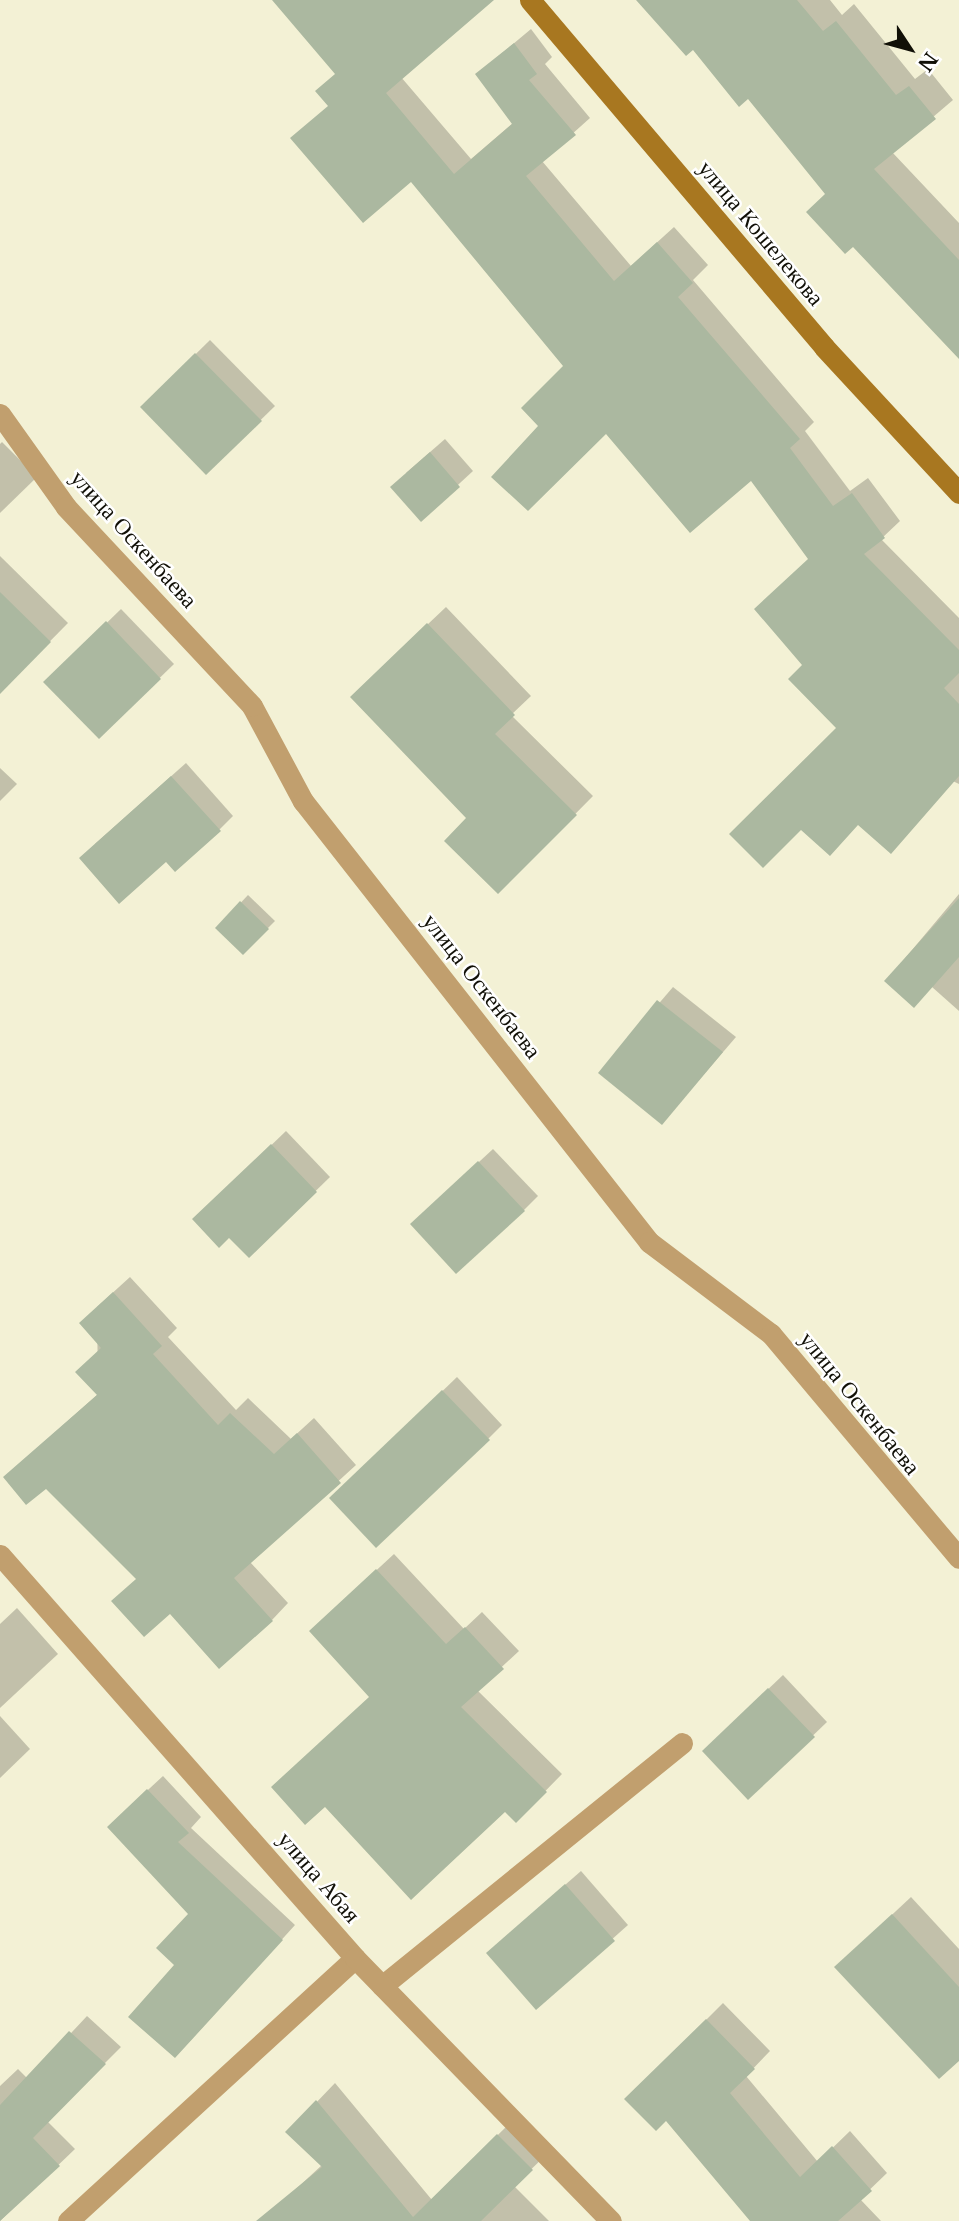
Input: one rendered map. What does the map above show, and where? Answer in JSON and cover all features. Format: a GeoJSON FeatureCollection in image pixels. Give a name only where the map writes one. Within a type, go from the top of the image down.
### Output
{"type":"FeatureCollection","features":[{"type":"Feature","properties":{"kind":"main road","name":"улица Кошелекова"},"geometry":{"type":"LineString","coordinates":[[530,0],[824,347],[959,493]]}},
{"type":"Feature","properties":{"kind":"street","name":"улица Оскенбаева"},"geometry":{"type":"LineString","coordinates":[[0,414],[65,506],[252,706],[303,801],[649,1242],[771,1334],[933,1534],[959,1558]]}},
{"type":"Feature","properties":{"kind":"street","name":"улица Абая"},"geometry":{"type":"LineString","coordinates":[[0,1555],[355,1958],[611,2221]]}},
{"type":"Feature","properties":{"kind":"street"},"geometry":{"type":"LineString","coordinates":[[383,1986],[682,1743]]}},
{"type":"Feature","properties":{"kind":"street"},"geometry":{"type":"LineString","coordinates":[[68,2221],[355,1958]]}},
{"type":"Feature","properties":{"kind":"building"},"geometry":{"type":"Polygon","coordinates":[[[272,0],[494,0],[386,93],[454,174],[512,124],[475,74],[514,43],[537,74],[529,80],[576,135],[526,176],[614,281],[657,242],[693,283],[678,297],[800,439],[790,448],[833,506],[852,493],[885,538],[864,554],[959,650],[959,673],[944,688],[959,704],[959,776],[891,854],[858,825],[830,856],[801,830],[763,868],[729,834],[836,728],[788,679],[802,665],[754,609],[808,559],[751,481],[690,533],[606,434],[528,511],[491,477],[538,426],[521,408],[563,366],[411,182],[363,223],[290,138],[328,106],[315,91],[335,74],[272,0]]]}},
{"type":"Feature","properties":{"kind":"building"},"geometry":{"type":"Polygon","coordinates":[[[636,0],[797,0],[823,31],[836,21],[896,95],[909,86],[936,119],[874,169],[959,260],[959,359],[853,247],[845,254],[806,212],[825,194],[748,99],[739,107],[693,50],[686,56],[636,0]]]}},
{"type":"Feature","properties":{"kind":"building"},"geometry":{"type":"Polygon","coordinates":[[[195,353],[262,421],[206,475],[140,407],[195,353]]]}},
{"type":"Feature","properties":{"kind":"building"},"geometry":{"type":"Polygon","coordinates":[[[430,452],[460,487],[421,522],[390,487],[430,452]]]}},
{"type":"Feature","properties":{"kind":"building"},"geometry":{"type":"Polygon","coordinates":[[[0,592],[51,642],[0,694],[0,592]]]}},
{"type":"Feature","properties":{"kind":"building"},"geometry":{"type":"Polygon","coordinates":[[[106,621],[161,679],[99,739],[43,682],[106,621]]]}},
{"type":"Feature","properties":{"kind":"building"},"geometry":{"type":"Polygon","coordinates":[[[427,623],[515,715],[495,734],[577,815],[498,894],[444,841],[466,818],[350,697],[427,623]]]}},
{"type":"Feature","properties":{"kind":"building"},"geometry":{"type":"Polygon","coordinates":[[[171,776],[221,831],[175,872],[166,862],[119,904],[79,858],[171,776]]]}},
{"type":"Feature","properties":{"kind":"building"},"geometry":{"type":"Polygon","coordinates":[[[959,898],[959,957],[914,1008],[884,981],[959,898]]]}},
{"type":"Feature","properties":{"kind":"building"},"geometry":{"type":"Polygon","coordinates":[[[240,901],[269,929],[243,955],[215,928],[240,901]]]}},
{"type":"Feature","properties":{"kind":"building"},"geometry":{"type":"Polygon","coordinates":[[[657,1000],[723,1052],[662,1125],[598,1073],[657,1000]]]}},
{"type":"Feature","properties":{"kind":"building"},"geometry":{"type":"Polygon","coordinates":[[[271,1144],[317,1192],[249,1258],[229,1238],[219,1248],[192,1219],[271,1144]]]}},
{"type":"Feature","properties":{"kind":"building"},"geometry":{"type":"Polygon","coordinates":[[[478,1161],[525,1211],[456,1274],[410,1224],[478,1161]]]}},
{"type":"Feature","properties":{"kind":"building"},"geometry":{"type":"Polygon","coordinates":[[[113,1292],[162,1346],[153,1354],[218,1425],[230,1413],[274,1454],[297,1433],[341,1483],[234,1578],[273,1621],[219,1669],[170,1614],[144,1637],[111,1601],[136,1579],[46,1489],[26,1505],[3,1477],[97,1395],[75,1372],[101,1348],[79,1323],[113,1292]]]}},
{"type":"Feature","properties":{"kind":"building"},"geometry":{"type":"Polygon","coordinates":[[[442,1390],[490,1440],[376,1548],[329,1498],[442,1390]]]}},
{"type":"Feature","properties":{"kind":"building"},"geometry":{"type":"Polygon","coordinates":[[[376,1569],[446,1644],[465,1627],[504,1669],[461,1707],[547,1792],[516,1823],[505,1812],[411,1900],[325,1807],[305,1825],[271,1787],[369,1697],[309,1631],[376,1569]]]}},
{"type":"Feature","properties":{"kind":"building"},"geometry":{"type":"Polygon","coordinates":[[[768,1688],[815,1737],[748,1800],[702,1751],[768,1688]]]}},
{"type":"Feature","properties":{"kind":"building"},"geometry":{"type":"Polygon","coordinates":[[[147,1789],[189,1833],[178,1842],[283,1940],[175,2058],[128,2017],[174,1965],[156,1948],[188,1914],[107,1827],[147,1789]]]}},
{"type":"Feature","properties":{"kind":"building"},"geometry":{"type":"Polygon","coordinates":[[[565,1884],[615,1941],[536,2010],[486,1953],[565,1884]]]}},
{"type":"Feature","properties":{"kind":"building"},"geometry":{"type":"Polygon","coordinates":[[[892,1914],[959,1987],[959,2061],[939,2079],[834,1967],[892,1914]]]}},
{"type":"Feature","properties":{"kind":"building"},"geometry":{"type":"Polygon","coordinates":[[[706,2019],[755,2069],[730,2093],[800,2177],[832,2146],[872,2191],[838,2221],[750,2221],[666,2121],[656,2131],[624,2099],[706,2019]]]}},
{"type":"Feature","properties":{"kind":"building"},"geometry":{"type":"Polygon","coordinates":[[[69,2031],[106,2064],[33,2138],[60,2166],[0,2221],[0,2105],[69,2031]]]}},
{"type":"Feature","properties":{"kind":"building"},"geometry":{"type":"Polygon","coordinates":[[[316,2100],[413,2217],[497,2134],[533,2170],[481,2221],[256,2221],[322,2167],[285,2132],[316,2100]]]}}]}
